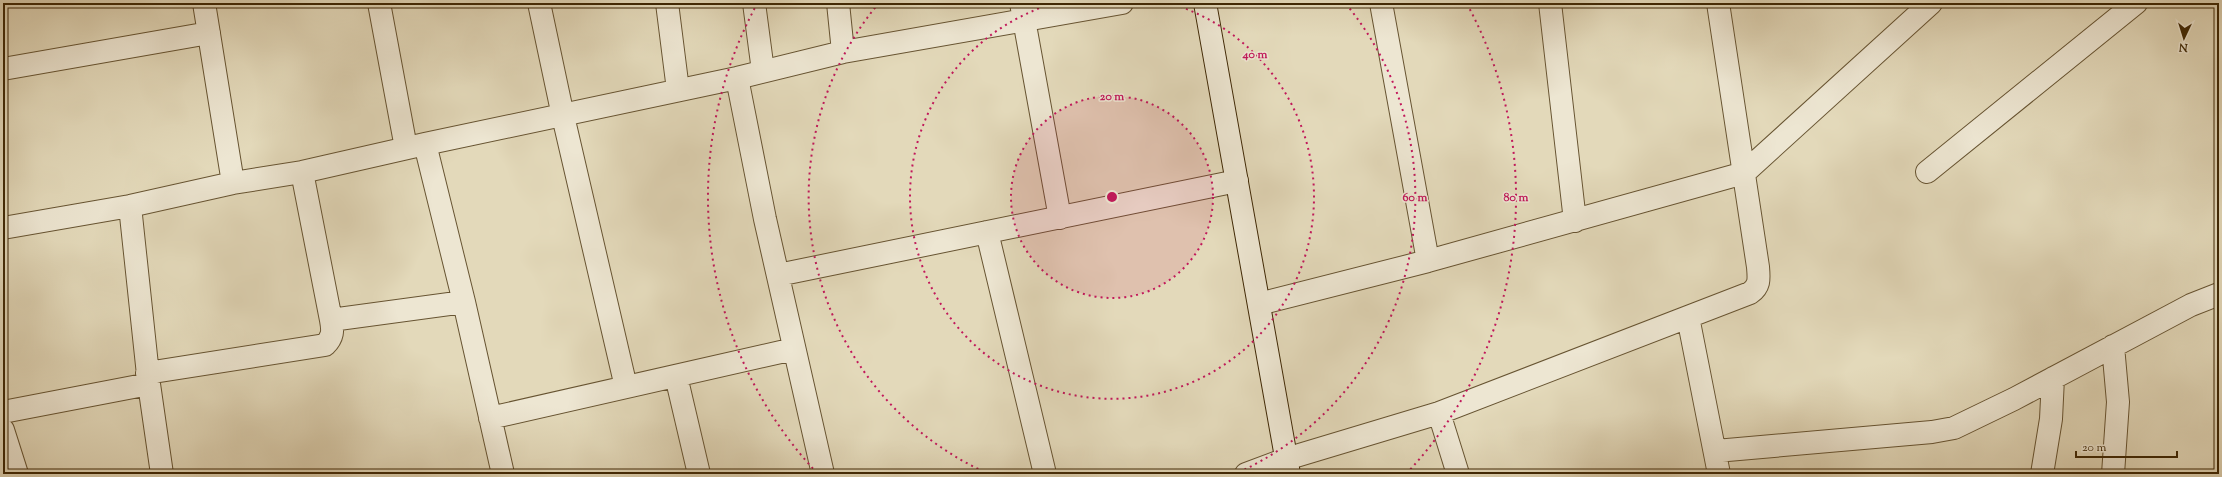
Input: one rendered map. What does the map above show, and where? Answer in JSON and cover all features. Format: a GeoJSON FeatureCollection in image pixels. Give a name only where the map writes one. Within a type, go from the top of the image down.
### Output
{"type":"FeatureCollection","features":[{"type":"Feature","properties":{"kind":"street"},"geometry":{"type":"LineString","coordinates":[[204,3],[233,183]]}},
{"type":"Feature","properties":{"kind":"street"},"geometry":{"type":"LineString","coordinates":[[379,3],[415,146],[464,302],[503,474],[492,474]]}},
{"type":"Feature","properties":{"kind":"street"},"geometry":{"type":"LineString","coordinates":[[539,3],[563,116],[626,387]]}},
{"type":"Feature","properties":{"kind":"street"},"geometry":{"type":"LineString","coordinates":[[667,3],[678,90]]}},
{"type":"Feature","properties":{"kind":"street"},"geometry":{"type":"LineString","coordinates":[[754,3],[763,71]]}},
{"type":"Feature","properties":{"kind":"street"},"geometry":{"type":"LineString","coordinates":[[838,3],[843,52]]}},
{"type":"Feature","properties":{"kind":"street"},"geometry":{"type":"LineString","coordinates":[[3,228],[130,206],[233,183],[302,172],[415,146],[563,116],[737,78],[843,52],[1022,12],[1122,3]]}},
{"type":"Feature","properties":{"kind":"street"},"geometry":{"type":"LineString","coordinates":[[1205,3],[1288,467]]}},
{"type":"Feature","properties":{"kind":"street"},"geometry":{"type":"LineString","coordinates":[[1381,3],[1428,262]]}},
{"type":"Feature","properties":{"kind":"street"},"geometry":{"type":"LineString","coordinates":[[1550,3],[1575,221]]}},
{"type":"Feature","properties":{"kind":"street"},"geometry":{"type":"LineString","coordinates":[[1246,474],[1288,467],[1439,413],[1750,294],[1757,288],[1759,282],[1758,267],[1718,3]]}},
{"type":"Feature","properties":{"kind":"street"},"geometry":{"type":"LineString","coordinates":[[1259,304],[1428,262],[1744,173],[1931,3]]}},
{"type":"Feature","properties":{"kind":"street"},"geometry":{"type":"LineString","coordinates":[[1927,172],[2136,3]]}},
{"type":"Feature","properties":{"kind":"street"},"geometry":{"type":"LineString","coordinates":[[1022,12],[1060,218]]}},
{"type":"Feature","properties":{"kind":"street"},"geometry":{"type":"LineString","coordinates":[[3,69],[208,33]]}},
{"type":"Feature","properties":{"kind":"street"},"geometry":{"type":"LineString","coordinates":[[737,78],[794,349],[823,474]]}},
{"type":"Feature","properties":{"kind":"street"},"geometry":{"type":"LineString","coordinates":[[3,412],[148,378],[324,345],[331,339],[333,330],[302,172]]}},
{"type":"Feature","properties":{"kind":"street"},"geometry":{"type":"LineString","coordinates":[[778,275],[1237,181]]}},
{"type":"Feature","properties":{"kind":"street"},"geometry":{"type":"LineString","coordinates":[[130,206],[148,378],[162,474]]}},
{"type":"Feature","properties":{"kind":"street"},"geometry":{"type":"LineString","coordinates":[[987,232],[1045,474]]}},
{"type":"Feature","properties":{"kind":"street"},"geometry":{"type":"LineString","coordinates":[[1716,451],[1932,432],[1954,428],[2191,305],[2219,294]]}},
{"type":"Feature","properties":{"kind":"street"},"geometry":{"type":"LineString","coordinates":[[331,320],[464,302]]}},
{"type":"Feature","properties":{"kind":"street"},"geometry":{"type":"LineString","coordinates":[[1688,317],[1716,451],[1719,474]]}},
{"type":"Feature","properties":{"kind":"street"},"geometry":{"type":"LineString","coordinates":[[2113,346],[2118,402],[2113,474]]}},
{"type":"Feature","properties":{"kind":"street"},"geometry":{"type":"LineString","coordinates":[[490,418],[794,349]]}},
{"type":"Feature","properties":{"kind":"street"},"geometry":{"type":"LineString","coordinates":[[676,376],[699,474]]}},
{"type":"Feature","properties":{"kind":"street"},"geometry":{"type":"LineString","coordinates":[[2042,474],[2051,419],[2052,378]]}},
{"type":"Feature","properties":{"kind":"street"},"geometry":{"type":"LineString","coordinates":[[1439,413],[1458,474]]}},
{"type":"Feature","properties":{"kind":"street"},"geometry":{"type":"LineString","coordinates":[[3,430],[17,474]]}}]}
